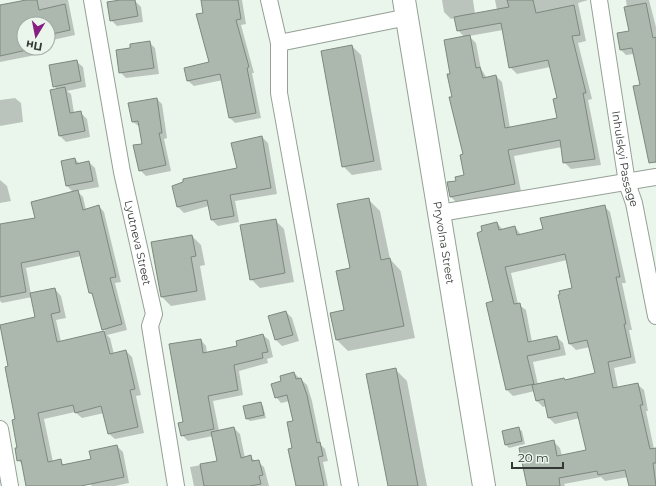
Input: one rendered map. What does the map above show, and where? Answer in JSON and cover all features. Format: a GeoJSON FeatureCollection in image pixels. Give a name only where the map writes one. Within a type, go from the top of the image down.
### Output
{"type":"FeatureCollection","features":[{"type":"Feature","properties":{"kind":"street","name":"Lyutneva Street"},"geometry":{"type":"LineString","coordinates":[[92,0],[122,172],[154,314],[150,326],[176,486]]}},
{"type":"Feature","properties":{"kind":"street"},"geometry":{"type":"LineString","coordinates":[[270,0],[279,43],[279,93],[350,486]]}},
{"type":"Feature","properties":{"kind":"street","name":"Inhulskyi Passage"},"geometry":{"type":"LineString","coordinates":[[599,0],[627,183],[634,203],[656,316]]}},
{"type":"Feature","properties":{"kind":"street"},"geometry":{"type":"LineString","coordinates":[[279,43],[406,8]]}},
{"type":"Feature","properties":{"kind":"street","name":"Pryvolna Street"},"geometry":{"type":"LineString","coordinates":[[406,8],[484,486]]}},
{"type":"Feature","properties":{"kind":"street"},"geometry":{"type":"LineString","coordinates":[[440,213],[656,178]]}},
{"type":"Feature","properties":{"kind":"street"},"geometry":{"type":"LineString","coordinates":[[0,429],[10,486]]}},
{"type":"Feature","properties":{"kind":"building"},"geometry":{"type":"Polygon","coordinates":[[[26,0],[37,0],[39,10],[65,4],[70,30],[56,33],[56,16],[16,16],[16,52],[0,56],[0,5],[26,0]]]}},
{"type":"Feature","properties":{"kind":"building"},"geometry":{"type":"Polygon","coordinates":[[[135,0],[138,16],[110,21],[107,2],[135,0]]]}},
{"type":"Feature","properties":{"kind":"building"},"geometry":{"type":"Polygon","coordinates":[[[201,0],[238,0],[241,19],[236,20],[249,67],[247,68],[256,113],[229,118],[220,74],[187,81],[184,68],[209,62],[196,14],[203,13],[201,0]]]}},
{"type":"Feature","properties":{"kind":"building"},"geometry":{"type":"Polygon","coordinates":[[[507,0],[533,0],[536,13],[574,5],[580,35],[572,36],[586,93],[583,93],[595,159],[563,163],[560,140],[508,150],[515,184],[450,197],[447,182],[456,181],[455,177],[464,175],[460,155],[463,154],[449,97],[452,97],[447,74],[450,74],[444,40],[470,35],[476,68],[480,67],[483,78],[496,75],[505,128],[557,118],[553,99],[557,98],[548,60],[509,68],[501,23],[457,31],[454,17],[509,7],[507,0]]]}},
{"type":"Feature","properties":{"kind":"building"},"geometry":{"type":"Polygon","coordinates":[[[646,3],[653,38],[656,37],[656,162],[649,163],[633,86],[640,85],[632,48],[620,50],[617,33],[629,31],[624,7],[646,3]]]}},
{"type":"Feature","properties":{"kind":"building"},"geometry":{"type":"Polygon","coordinates":[[[150,41],[154,68],[119,73],[116,50],[130,48],[130,44],[150,41]]]}},
{"type":"Feature","properties":{"kind":"building"},"geometry":{"type":"Polygon","coordinates":[[[352,45],[374,161],[342,167],[321,51],[352,45]]]}},
{"type":"Feature","properties":{"kind":"building"},"geometry":{"type":"Polygon","coordinates":[[[77,60],[81,81],[53,87],[49,65],[77,60]]]}},
{"type":"Feature","properties":{"kind":"building"},"geometry":{"type":"Polygon","coordinates":[[[65,87],[70,113],[81,111],[85,131],[59,136],[50,90],[65,87]]]}},
{"type":"Feature","properties":{"kind":"building"},"geometry":{"type":"Polygon","coordinates":[[[157,98],[162,133],[159,133],[166,165],[139,171],[133,145],[142,144],[138,121],[132,122],[128,103],[157,98]]]}},
{"type":"Feature","properties":{"kind":"building"},"geometry":{"type":"Polygon","coordinates":[[[262,136],[271,188],[230,195],[234,216],[211,220],[207,200],[177,207],[172,186],[183,182],[183,179],[237,168],[231,143],[262,136]]]}},
{"type":"Feature","properties":{"kind":"building"},"geometry":{"type":"Polygon","coordinates":[[[75,158],[76,164],[89,161],[93,181],[66,186],[61,161],[75,158]]]}},
{"type":"Feature","properties":{"kind":"building"},"geometry":{"type":"Polygon","coordinates":[[[78,190],[83,210],[99,205],[116,277],[110,278],[122,324],[102,330],[92,293],[89,293],[79,251],[21,263],[26,292],[0,297],[0,224],[35,218],[31,202],[78,190]]]}},
{"type":"Feature","properties":{"kind":"building"},"geometry":{"type":"Polygon","coordinates":[[[369,198],[381,260],[390,258],[404,326],[336,340],[330,313],[344,310],[336,271],[350,268],[337,204],[369,198]]]}},
{"type":"Feature","properties":{"kind":"building"},"geometry":{"type":"Polygon","coordinates":[[[605,205],[620,277],[616,277],[631,357],[608,362],[613,388],[638,383],[643,405],[640,405],[650,449],[656,448],[656,463],[653,463],[656,486],[629,486],[625,470],[598,475],[597,471],[559,478],[560,486],[527,486],[519,448],[554,440],[557,456],[586,450],[577,412],[548,418],[544,399],[536,401],[532,385],[564,378],[565,380],[595,373],[587,340],[569,344],[558,295],[560,294],[559,291],[572,288],[565,254],[505,267],[514,304],[520,303],[528,342],[557,336],[560,349],[527,356],[534,384],[506,390],[486,303],[493,301],[477,233],[482,231],[481,226],[497,222],[499,230],[515,226],[517,235],[543,229],[540,218],[605,205]]]}},
{"type":"Feature","properties":{"kind":"building"},"geometry":{"type":"Polygon","coordinates":[[[276,219],[285,273],[250,280],[240,225],[276,219]]]}},
{"type":"Feature","properties":{"kind":"building"},"geometry":{"type":"Polygon","coordinates":[[[192,235],[196,256],[191,257],[197,291],[161,297],[151,242],[192,235]]]}},
{"type":"Feature","properties":{"kind":"building"},"geometry":{"type":"Polygon","coordinates":[[[55,288],[60,312],[51,314],[57,342],[104,331],[110,354],[126,350],[135,389],[130,390],[138,427],[108,434],[101,406],[75,413],[73,405],[38,413],[48,462],[61,459],[62,465],[91,459],[89,451],[117,445],[124,477],[81,486],[26,486],[21,460],[17,461],[15,448],[17,448],[12,420],[15,419],[5,367],[8,366],[0,325],[35,317],[30,293],[55,288]]]}},
{"type":"Feature","properties":{"kind":"building"},"geometry":{"type":"Polygon","coordinates":[[[286,311],[293,335],[275,340],[268,316],[286,311]]]}},
{"type":"Feature","properties":{"kind":"building"},"geometry":{"type":"Polygon","coordinates":[[[263,334],[268,352],[262,353],[263,358],[234,365],[238,390],[208,396],[214,429],[181,436],[178,423],[183,422],[169,344],[201,339],[203,353],[237,346],[236,341],[263,334]]]}},
{"type":"Feature","properties":{"kind":"building"},"geometry":{"type":"Polygon","coordinates":[[[396,368],[418,486],[388,486],[366,374],[396,368]]]}},
{"type":"Feature","properties":{"kind":"building"},"geometry":{"type":"Polygon","coordinates":[[[294,372],[296,379],[301,378],[307,395],[317,443],[320,442],[323,456],[318,457],[324,486],[296,486],[288,449],[292,448],[287,422],[293,421],[287,395],[275,398],[271,384],[281,381],[280,376],[294,372]]]}},
{"type":"Feature","properties":{"kind":"building"},"geometry":{"type":"Polygon","coordinates":[[[261,402],[264,415],[246,419],[243,406],[261,402]]]}},
{"type":"Feature","properties":{"kind":"building"},"geometry":{"type":"Polygon","coordinates":[[[234,427],[241,458],[251,455],[252,461],[259,460],[263,475],[259,476],[261,484],[250,486],[204,486],[200,464],[217,461],[211,432],[234,427]]]}},
{"type":"Feature","properties":{"kind":"building"},"geometry":{"type":"Polygon","coordinates":[[[519,427],[522,441],[505,445],[502,431],[519,427]]]}}]}
